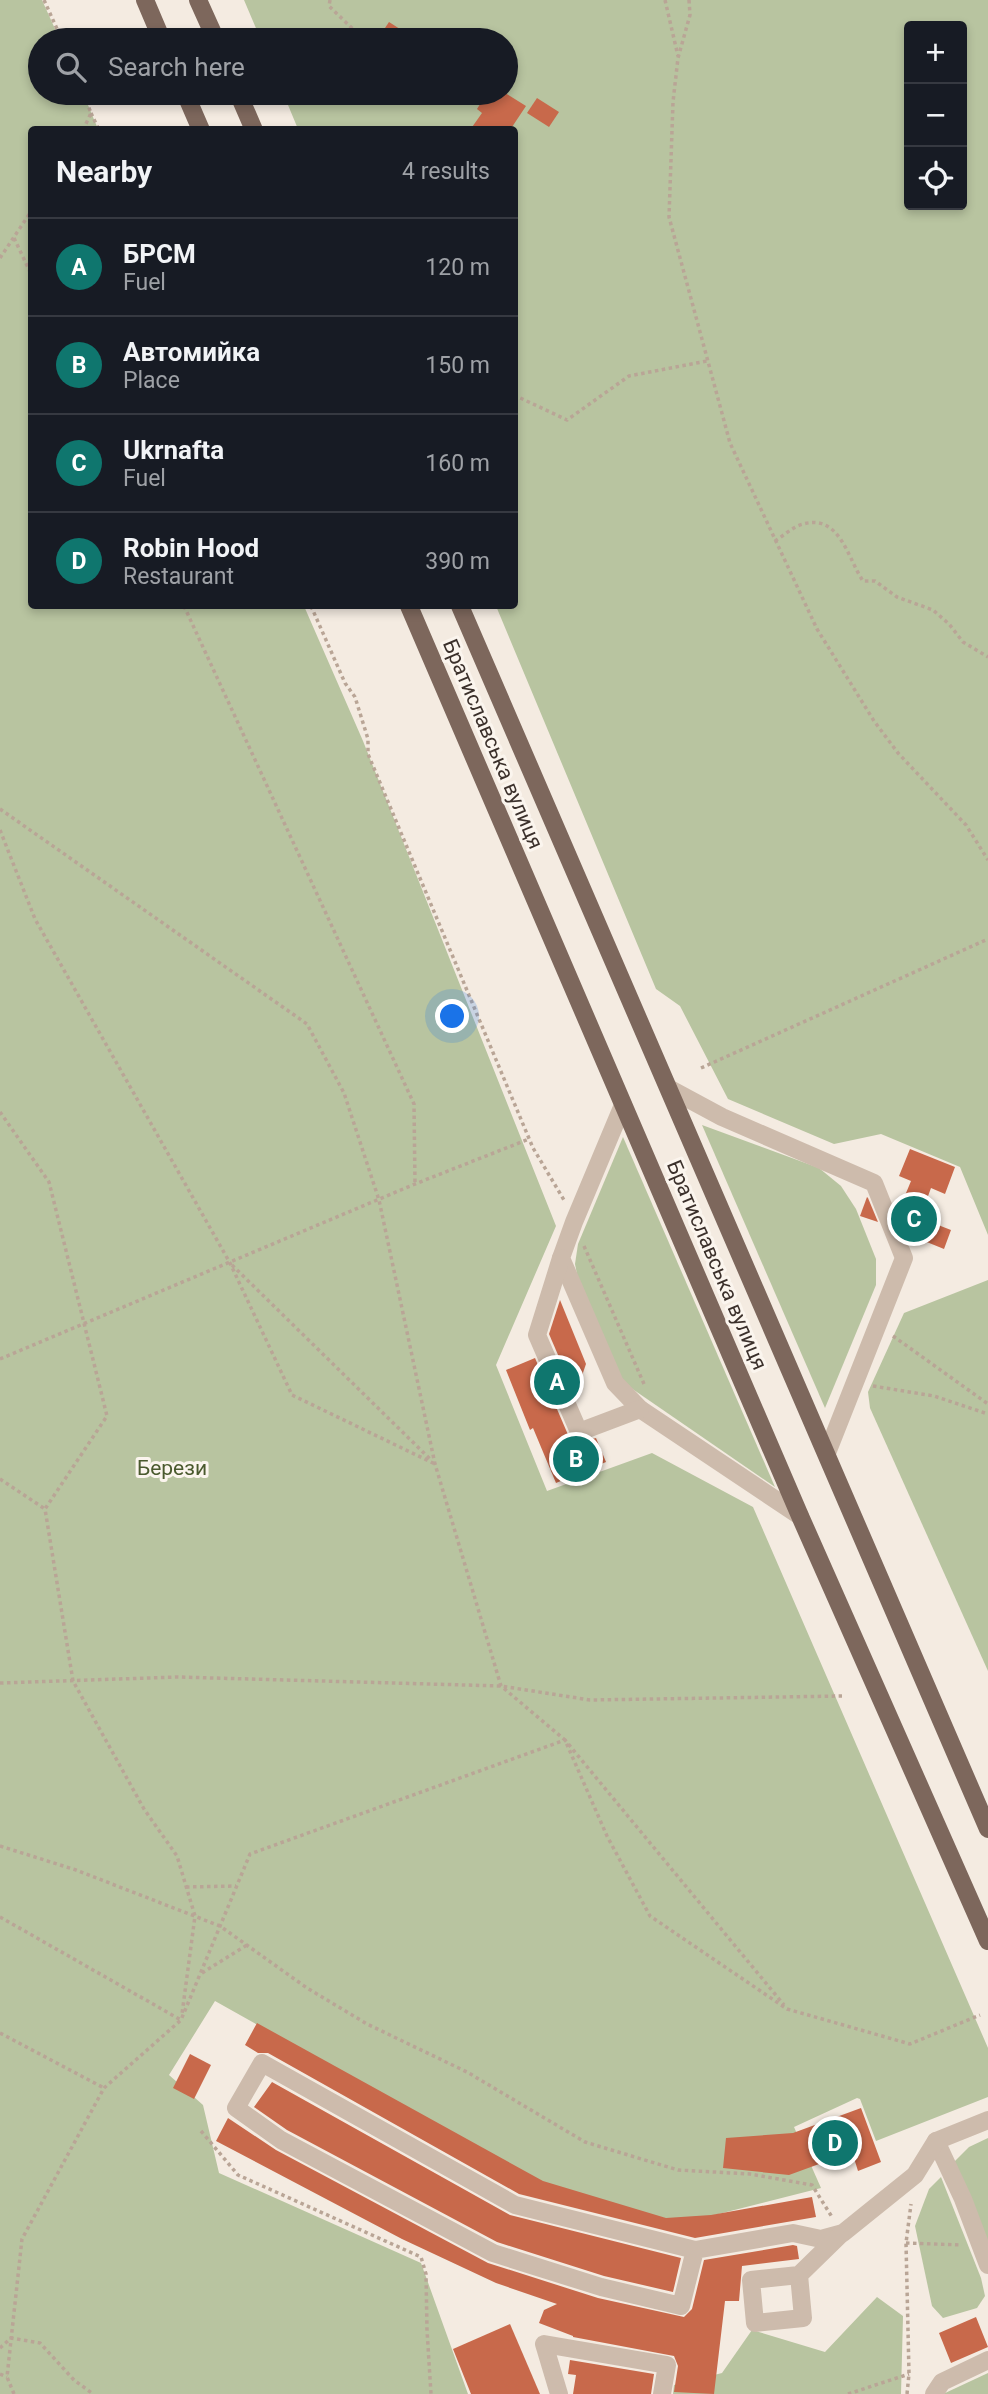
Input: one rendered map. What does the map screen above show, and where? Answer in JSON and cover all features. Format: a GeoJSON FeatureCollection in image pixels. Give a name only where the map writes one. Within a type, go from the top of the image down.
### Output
{"type":"FeatureCollection","features":[{"type":"Feature","properties":{"kind":"main road"},"geometry":{"type":"LineString","coordinates":[[145,0],[157,28]]}},
{"type":"Feature","properties":{"kind":"main road"},"geometry":{"type":"LineString","coordinates":[[198,0],[211,28]]}},
{"type":"Feature","properties":{"kind":"main road"},"geometry":{"type":"LineString","coordinates":[[190,105],[199,126]]}},
{"type":"Feature","properties":{"kind":"main road"},"geometry":{"type":"LineString","coordinates":[[243,105],[252,126]]}},
{"type":"Feature","properties":{"kind":"main road","name":"Братиславська вулиця"},"geometry":{"type":"LineString","coordinates":[[410,609],[800,1516],[988,1941]]}},
{"type":"Feature","properties":{"kind":"main road","name":"Братиславська вулиця"},"geometry":{"type":"LineString","coordinates":[[461,609],[983,1807],[988,1829]]}},
{"type":"Feature","properties":{"kind":"lane"},"geometry":{"type":"LineString","coordinates":[[670,1089],[722,1117],[874,1183],[904,1258],[827,1453]]}},
{"type":"Feature","properties":{"kind":"lane"},"geometry":{"type":"LineString","coordinates":[[623,1105],[574,1222],[537,1335],[579,1432],[640,1409]]}},
{"type":"Feature","properties":{"kind":"lane"},"geometry":{"type":"LineString","coordinates":[[561,1258],[615,1383],[640,1409],[800,1516]]}},
{"type":"Feature","properties":{"kind":"lane"},"geometry":{"type":"LineString","coordinates":[[695,2250],[681,2306],[601,2287],[493,2253],[281,2140],[236,2108],[262,2063],[515,2205],[695,2250],[793,2233],[821,2239],[843,2233]]}},
{"type":"Feature","properties":{"kind":"lane"},"geometry":{"type":"LineString","coordinates":[[799,2275],[843,2233],[915,2175],[936,2141],[988,2120]]}},
{"type":"Feature","properties":{"kind":"lane"},"geometry":{"type":"LineString","coordinates":[[936,2141],[988,2265]]}},
{"type":"Feature","properties":{"kind":"lane"},"geometry":{"type":"LineString","coordinates":[[559,2394],[544,2344],[667,2365],[662,2394]]}},
{"type":"Feature","properties":{"kind":"lane"},"geometry":{"type":"LineString","coordinates":[[934,2394],[942,2382],[988,2360]]}},
{"type":"Feature","properties":{"kind":"path"},"geometry":{"type":"LineString","coordinates":[[44,0],[57,28]]}},
{"type":"Feature","properties":{"kind":"path"},"geometry":{"type":"LineString","coordinates":[[330,0],[329,6],[352,28]]}},
{"type":"Feature","properties":{"kind":"path"},"geometry":{"type":"LineString","coordinates":[[665,0],[678,58]]}},
{"type":"Feature","properties":{"kind":"path"},"geometry":{"type":"LineString","coordinates":[[689,0],[690,15],[678,58],[673,102],[669,217],[730,443],[817,629],[874,721],[898,754],[966,825],[988,860]]}},
{"type":"Feature","properties":{"kind":"path"},"geometry":{"type":"LineString","coordinates":[[88,105],[97,126]]}},
{"type":"Feature","properties":{"kind":"path"},"geometry":{"type":"LineString","coordinates":[[85,126],[91,113]]}},
{"type":"Feature","properties":{"kind":"path"},"geometry":{"type":"LineString","coordinates":[[0,258],[28,216]]}},
{"type":"Feature","properties":{"kind":"path"},"geometry":{"type":"LineString","coordinates":[[14,238],[28,268]]}},
{"type":"Feature","properties":{"kind":"path"},"geometry":{"type":"LineString","coordinates":[[518,397],[567,420],[629,376],[707,360]]}},
{"type":"Feature","properties":{"kind":"path"},"geometry":{"type":"LineString","coordinates":[[775,541],[800,524],[818,522],[835,530],[863,582],[876,582],[897,597],[933,610],[963,642],[988,657]]}},
{"type":"Feature","properties":{"kind":"path"},"geometry":{"type":"LineString","coordinates":[[185,609],[414,1104],[415,1184]]}},
{"type":"Feature","properties":{"kind":"path"},"geometry":{"type":"LineString","coordinates":[[312,609],[345,683],[355,697],[368,739],[368,754],[529,1139],[568,1208]]}},
{"type":"Feature","properties":{"kind":"path"},"geometry":{"type":"LineString","coordinates":[[0,809],[307,1024],[344,1093],[379,1200],[435,1464],[501,1686],[565,1741],[787,2009]]}},
{"type":"Feature","properties":{"kind":"path"},"geometry":{"type":"LineString","coordinates":[[0,830],[35,919],[230,1263],[292,1395],[435,1464]]}},
{"type":"Feature","properties":{"kind":"path"},"geometry":{"type":"LineString","coordinates":[[701,1068],[988,939]]}},
{"type":"Feature","properties":{"kind":"path"},"geometry":{"type":"LineString","coordinates":[[0,1112],[50,1182],[107,1416],[45,1509],[73,1681],[144,1809],[177,1856],[195,1916],[181,2020]]}},
{"type":"Feature","properties":{"kind":"path"},"geometry":{"type":"LineString","coordinates":[[0,1360],[415,1184],[529,1139]]}},
{"type":"Feature","properties":{"kind":"path"},"geometry":{"type":"LineString","coordinates":[[581,1238],[647,1391]]}},
{"type":"Feature","properties":{"kind":"path"},"geometry":{"type":"LineString","coordinates":[[230,1263],[435,1464]]}},
{"type":"Feature","properties":{"kind":"path"},"geometry":{"type":"LineString","coordinates":[[877,1325],[988,1404]]}},
{"type":"Feature","properties":{"kind":"path"},"geometry":{"type":"LineString","coordinates":[[854,1382],[934,1396],[988,1414]]}},
{"type":"Feature","properties":{"kind":"path"},"geometry":{"type":"LineString","coordinates":[[0,1479],[45,1509]]}},
{"type":"Feature","properties":{"kind":"path"},"geometry":{"type":"LineString","coordinates":[[0,1684],[178,1676],[501,1686],[590,1700],[842,1696]]}},
{"type":"Feature","properties":{"kind":"path"},"geometry":{"type":"LineString","coordinates":[[13,2394],[7,2377],[22,2239],[104,2088],[181,2020],[250,1854],[565,1741]]}},
{"type":"Feature","properties":{"kind":"path"},"geometry":{"type":"LineString","coordinates":[[565,1741],[607,1836],[650,1916],[787,2009],[910,2044],[980,2015]]}},
{"type":"Feature","properties":{"kind":"path"},"geometry":{"type":"LineString","coordinates":[[0,1846],[76,1870],[220,1926],[307,1988],[367,2024],[467,2072],[585,2142],[678,2170],[750,2174],[811,2185],[843,2233]]}},
{"type":"Feature","properties":{"kind":"path"},"geometry":{"type":"LineString","coordinates":[[186,1887],[237,1886]]}},
{"type":"Feature","properties":{"kind":"path"},"geometry":{"type":"LineString","coordinates":[[0,1917],[181,2020]]}},
{"type":"Feature","properties":{"kind":"path"},"geometry":{"type":"LineString","coordinates":[[200,1974],[247,1945]]}},
{"type":"Feature","properties":{"kind":"path"},"geometry":{"type":"LineString","coordinates":[[0,2033],[104,2088]]}},
{"type":"Feature","properties":{"kind":"path"},"geometry":{"type":"LineString","coordinates":[[201,2131],[238,2175],[421,2257],[426,2274],[431,2394]]}},
{"type":"Feature","properties":{"kind":"path"},"geometry":{"type":"LineString","coordinates":[[907,2394],[909,2374],[906,2242],[915,2175]]}},
{"type":"Feature","properties":{"kind":"path"},"geometry":{"type":"LineString","coordinates":[[906,2242],[981,2246]]}},
{"type":"Feature","properties":{"kind":"path"},"geometry":{"type":"LineString","coordinates":[[0,2348],[11,2338]]}},
{"type":"Feature","properties":{"kind":"path"},"geometry":{"type":"LineString","coordinates":[[11,2338],[40,2343],[74,2380],[93,2394]]}},
{"type":"Feature","properties":{"kind":"path"},"geometry":{"type":"LineString","coordinates":[[0,2374],[7,2377]]}},
{"type":"Feature","properties":{"kind":"path"},"geometry":{"type":"LineString","coordinates":[[848,2394],[909,2374]]}},
{"type":"Feature","properties":{"kind":"green space","name":"Берези"},"geometry":{"type":"Polygon","coordinates":[[[0,0],[42,0],[55,28],[28,28],[28,105],[88,105],[97,126],[28,126],[28,609],[305,609],[363,741],[556,1226],[496,1365],[547,1491],[652,1453],[753,1507],[988,2048],[988,2097],[876,2141],[860,2099],[857,2098],[794,2127],[821,2188],[683,2223],[546,2187],[215,2001],[169,2075],[203,2105],[219,2173],[421,2263],[468,2394],[0,2394],[0,0]]]}},
{"type":"Feature","properties":{"kind":"green space"},"geometry":{"type":"Polygon","coordinates":[[[244,0],[988,0],[988,1235],[960,1167],[881,1134],[834,1144],[728,1099],[680,1006],[656,989],[497,609],[518,609],[518,126],[297,126],[288,105],[518,105],[518,28],[256,28],[244,0]]]}},
{"type":"Feature","properties":{"kind":"green space"},"geometry":{"type":"Polygon","coordinates":[[[702,1125],[819,1168],[841,1186],[856,1209],[876,1259],[876,1285],[825,1408],[702,1125]]]}},
{"type":"Feature","properties":{"kind":"green space"},"geometry":{"type":"Polygon","coordinates":[[[623,1137],[775,1487],[631,1388],[617,1374],[579,1284],[575,1264],[578,1244],[623,1137]]]}},
{"type":"Feature","properties":{"kind":"green space"},"geometry":{"type":"Polygon","coordinates":[[[988,1280],[988,1671],[870,1408],[868,1392],[904,1313],[988,1280]]]}},
{"type":"Feature","properties":{"kind":"green space"},"geometry":{"type":"Polygon","coordinates":[[[988,2138],[988,2253],[952,2164],[969,2147],[988,2138]]]}},
{"type":"Feature","properties":{"kind":"green space"},"geometry":{"type":"Polygon","coordinates":[[[941,2177],[981,2278],[985,2296],[977,2308],[943,2318],[932,2306],[915,2226],[929,2189],[941,2177]]]}},
{"type":"Feature","properties":{"kind":"green space"},"geometry":{"type":"Polygon","coordinates":[[[877,2297],[903,2316],[901,2394],[673,2394],[674,2385],[722,2373],[752,2330],[825,2352],[877,2297]]]}},
{"type":"Feature","properties":{"kind":"green space"},"geometry":{"type":"Polygon","coordinates":[[[988,2373],[988,2394],[943,2394],[988,2373]]]}},
{"type":"Feature","properties":{"kind":"building"},"geometry":{"type":"Polygon","coordinates":[[[389,22],[398,28],[385,28],[389,22]]]}},
{"type":"Feature","properties":{"kind":"building"},"geometry":{"type":"Polygon","coordinates":[[[537,98],[559,112],[549,127],[527,113],[537,98]]]}},
{"type":"Feature","properties":{"kind":"building"},"geometry":{"type":"Polygon","coordinates":[[[518,101],[526,106],[513,126],[473,126],[482,113],[477,109],[480,105],[518,105],[518,101]]]}},
{"type":"Feature","properties":{"kind":"building"},"geometry":{"type":"Polygon","coordinates":[[[910,1149],[955,1167],[945,1194],[931,1188],[920,1218],[951,1230],[944,1249],[907,1234],[897,1209],[899,1210],[911,1181],[899,1176],[910,1149]]]}},
{"type":"Feature","properties":{"kind":"building"},"geometry":{"type":"Polygon","coordinates":[[[868,1198],[878,1222],[860,1216],[868,1198]]]}},
{"type":"Feature","properties":{"kind":"building"},"geometry":{"type":"Polygon","coordinates":[[[560,1300],[586,1364],[576,1393],[549,1334],[560,1300]]]}},
{"type":"Feature","properties":{"kind":"building"},"geometry":{"type":"Polygon","coordinates":[[[535,1358],[569,1437],[578,1443],[596,1438],[606,1462],[556,1483],[533,1428],[530,1430],[506,1370],[535,1358]]]}},
{"type":"Feature","properties":{"kind":"building"},"geometry":{"type":"Polygon","coordinates":[[[257,2023],[543,2181],[666,2218],[711,2215],[812,2197],[816,2217],[695,2238],[519,2194],[268,2053],[258,2053],[245,2045],[257,2023]]]}},
{"type":"Feature","properties":{"kind":"building"},"geometry":{"type":"Polygon","coordinates":[[[190,2054],[211,2065],[194,2099],[173,2088],[190,2054]]]}},
{"type":"Feature","properties":{"kind":"building"},"geometry":{"type":"Polygon","coordinates":[[[272,2082],[510,2215],[681,2258],[673,2292],[604,2276],[497,2242],[287,2130],[254,2107],[272,2082]]]}},
{"type":"Feature","properties":{"kind":"building"},"geometry":{"type":"Polygon","coordinates":[[[861,2108],[881,2162],[858,2171],[852,2152],[789,2175],[723,2168],[726,2138],[793,2133],[861,2108]]]}},
{"type":"Feature","properties":{"kind":"building"},"geometry":{"type":"Polygon","coordinates":[[[228,2118],[276,2150],[488,2263],[598,2298],[684,2317],[692,2309],[704,2260],[793,2245],[797,2246],[799,2259],[742,2266],[739,2301],[725,2301],[714,2394],[674,2392],[678,2366],[674,2356],[573,2337],[539,2323],[544,2310],[557,2304],[496,2283],[402,2239],[216,2141],[228,2118]]]}},
{"type":"Feature","properties":{"kind":"building"},"geometry":{"type":"Polygon","coordinates":[[[976,2317],[988,2347],[951,2363],[939,2333],[976,2317]]]}},
{"type":"Feature","properties":{"kind":"building"},"geometry":{"type":"Polygon","coordinates":[[[510,2324],[540,2394],[471,2394],[453,2349],[510,2324]]]}},
{"type":"Feature","properties":{"kind":"building"},"geometry":{"type":"Polygon","coordinates":[[[570,2360],[654,2374],[651,2394],[573,2394],[576,2375],[568,2374],[570,2360]]]}},
{"type":"Feature","properties":{"kind":"place","name":"Ukrnafta"},"geometry":{"type":"Point","coordinates":[914,1219]}},
{"type":"Feature","properties":{"kind":"place","name":"БРСМ"},"geometry":{"type":"Point","coordinates":[557,1382]}},
{"type":"Feature","properties":{"kind":"place","name":"Автомийка"},"geometry":{"type":"Point","coordinates":[576,1459]}},
{"type":"Feature","properties":{"kind":"place","name":"Robin Hood"},"geometry":{"type":"Point","coordinates":[835,2143]}}]}
